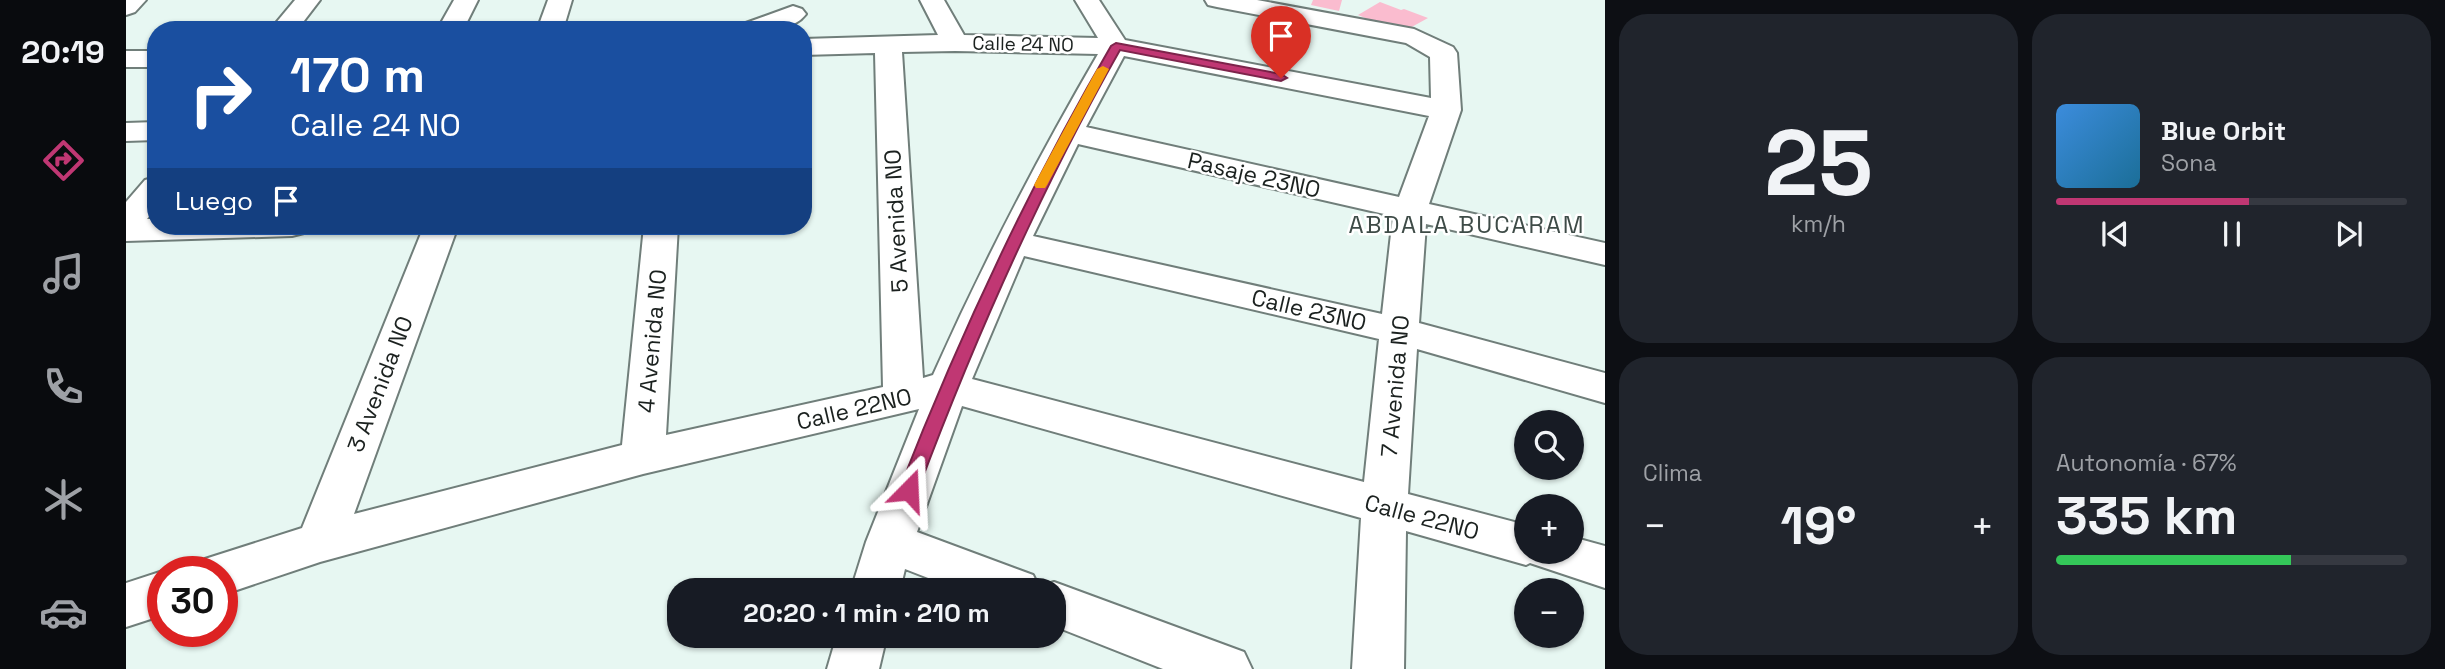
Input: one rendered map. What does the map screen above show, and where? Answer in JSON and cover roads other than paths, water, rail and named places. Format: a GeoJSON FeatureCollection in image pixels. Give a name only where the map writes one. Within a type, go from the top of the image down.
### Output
{"type":"FeatureCollection","features":[{"type":"Feature","properties":{"kind":"street"},"geometry":{"type":"LineString","coordinates":[[126,7],[134,0]]}},
{"type":"Feature","properties":{"kind":"street"},"geometry":{"type":"LineString","coordinates":[[291,21],[308,0]]}},
{"type":"Feature","properties":{"kind":"street"},"geometry":{"type":"LineString","coordinates":[[455,21],[466,0]]}},
{"type":"Feature","properties":{"kind":"street"},"geometry":{"type":"LineString","coordinates":[[553,21],[560,0]]}},
{"type":"Feature","properties":{"kind":"street"},"geometry":{"type":"LineString","coordinates":[[932,0],[955,43]]}},
{"type":"Feature","properties":{"kind":"street"},"geometry":{"type":"LineString","coordinates":[[878,578],[889,542],[948,387],[1011,243],[1067,132],[1116,46],[1087,0]]}},
{"type":"Feature","properties":{"kind":"street"},"geometry":{"type":"LineString","coordinates":[[1217,0],[1414,37],[1430,44],[1443,53],[1446,110]]}},
{"type":"Feature","properties":{"kind":"street"},"geometry":{"type":"LineString","coordinates":[[777,21],[793,15]]}},
{"type":"Feature","properties":{"kind":"street","name":"Calle 24 NO"},"geometry":{"type":"LineString","coordinates":[[812,47],[955,43],[1116,46],[1446,110]]}},
{"type":"Feature","properties":{"kind":"street","name":"5 Avenida NO"},"geometry":{"type":"LineString","coordinates":[[888,45],[904,398]]}},
{"type":"Feature","properties":{"kind":"street"},"geometry":{"type":"LineString","coordinates":[[126,59],[147,59]]}},
{"type":"Feature","properties":{"kind":"street","name":"7 Avenida NO"},"geometry":{"type":"LineString","coordinates":[[1378,669],[1384,507],[1410,211],[1446,110]]}},
{"type":"Feature","properties":{"kind":"street"},"geometry":{"type":"LineString","coordinates":[[126,132],[147,131]]}},
{"type":"Feature","properties":{"kind":"street","name":"Pasaje 23NO"},"geometry":{"type":"LineString","coordinates":[[1067,132],[1605,254]]}},
{"type":"Feature","properties":{"kind":"street"},"geometry":{"type":"LineString","coordinates":[[126,223],[147,198]]}},
{"type":"Feature","properties":{"kind":"street"},"geometry":{"type":"LineString","coordinates":[[126,230],[147,229]]}},
{"type":"Feature","properties":{"kind":"street","name":"3 Avenida NO"},"geometry":{"type":"LineString","coordinates":[[320,542],[438,235]]}},
{"type":"Feature","properties":{"kind":"street","name":"4 Avenida NO"},"geometry":{"type":"LineString","coordinates":[[643,457],[660,235]]}},
{"type":"Feature","properties":{"kind":"street","name":"Calle 23NO"},"geometry":{"type":"LineString","coordinates":[[1011,243],[1401,331],[1605,387]]}},
{"type":"Feature","properties":{"kind":"street","name":"Calle 22NO"},"geometry":{"type":"LineString","coordinates":[[238,569],[320,542],[643,457],[948,387],[1514,542]]}},
{"type":"Feature","properties":{"kind":"street"},"geometry":{"type":"LineString","coordinates":[[889,542],[984,578]]}},
{"type":"Feature","properties":{"kind":"street"},"geometry":{"type":"LineString","coordinates":[[1584,561],[1605,567]]}},
{"type":"Feature","properties":{"kind":"street"},"geometry":{"type":"LineString","coordinates":[[126,605],[147,598]]}},
{"type":"Feature","properties":{"kind":"street"},"geometry":{"type":"LineString","coordinates":[[1066,609],[1226,669]]}},
{"type":"Feature","properties":{"kind":"street"},"geometry":{"type":"LineString","coordinates":[[853,669],[859,648]]}},
{"type":"Feature","properties":{"kind":"district","name":"ABDALA BUCARAM"},"geometry":{"type":"Point","coordinates":[1467,224]}}]}
